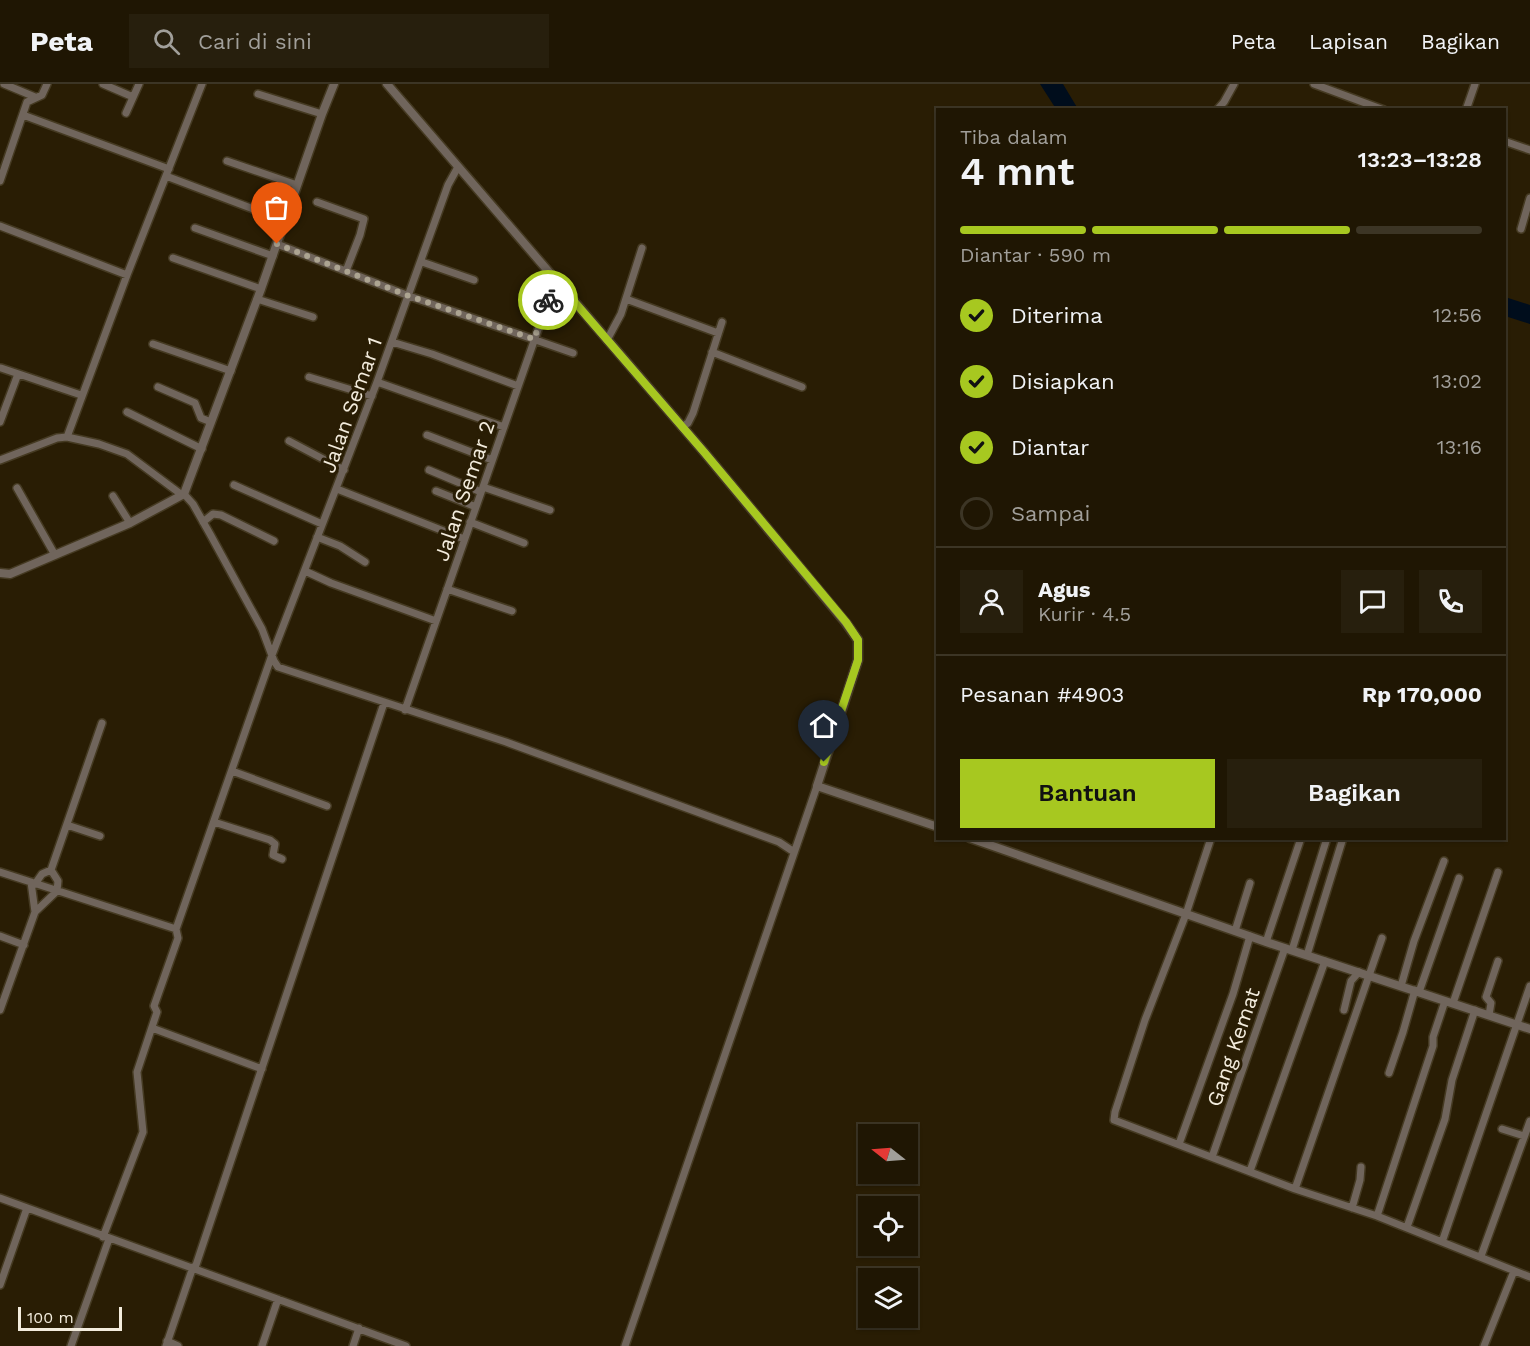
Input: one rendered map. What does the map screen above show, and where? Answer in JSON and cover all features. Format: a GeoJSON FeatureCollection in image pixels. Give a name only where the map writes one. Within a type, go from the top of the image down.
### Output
{"type":"FeatureCollection","features":[{"type":"Feature","properties":{"kind":"street"},"geometry":{"type":"LineString","coordinates":[[4,84],[35,97]]}},
{"type":"Feature","properties":{"kind":"street"},"geometry":{"type":"LineString","coordinates":[[0,181],[27,102],[43,94],[46,84]]}},
{"type":"Feature","properties":{"kind":"street"},"geometry":{"type":"LineString","coordinates":[[103,84],[133,97]]}},
{"type":"Feature","properties":{"kind":"street"},"geometry":{"type":"LineString","coordinates":[[126,113],[139,84]]}},
{"type":"Feature","properties":{"kind":"street"},"geometry":{"type":"LineString","coordinates":[[67,437],[81,395],[202,84]]}},
{"type":"Feature","properties":{"kind":"street"},"geometry":{"type":"LineString","coordinates":[[0,573],[10,574],[55,555],[130,523],[183,495],[261,290],[334,84]]}},
{"type":"Feature","properties":{"kind":"street"},"geometry":{"type":"LineString","coordinates":[[387,84],[456,169],[682,427],[846,622],[858,640],[858,660],[817,786],[625,1346]]}},
{"type":"Feature","properties":{"kind":"street"},"geometry":{"type":"LineString","coordinates":[[1219,108],[1234,84]]}},
{"type":"Feature","properties":{"kind":"street"},"geometry":{"type":"LineString","coordinates":[[1314,84],[1379,108]]}},
{"type":"Feature","properties":{"kind":"street"},"geometry":{"type":"LineString","coordinates":[[1467,108],[1475,84]]}},
{"type":"Feature","properties":{"kind":"street"},"geometry":{"type":"LineString","coordinates":[[258,94],[322,114]]}},
{"type":"Feature","properties":{"kind":"street"},"geometry":{"type":"LineString","coordinates":[[23,115],[285,220]]}},
{"type":"Feature","properties":{"kind":"street"},"geometry":{"type":"LineString","coordinates":[[1506,142],[1530,150]]}},
{"type":"Feature","properties":{"kind":"street"},"geometry":{"type":"LineString","coordinates":[[227,161],[297,184]]}},
{"type":"Feature","properties":{"kind":"street","name":"Jalan Semar 1"},"geometry":{"type":"LineString","coordinates":[[71,1346],[142,1134],[137,1072],[157,1012],[154,1006],[178,938],[176,929],[275,649],[422,262],[448,185],[456,169]]}},
{"type":"Feature","properties":{"kind":"street"},"geometry":{"type":"LineString","coordinates":[[1521,229],[1530,198]]}},
{"type":"Feature","properties":{"kind":"street"},"geometry":{"type":"LineString","coordinates":[[316,202],[354,214],[364,220],[346,271]]}},
{"type":"Feature","properties":{"kind":"street"},"geometry":{"type":"LineString","coordinates":[[0,226],[127,275]]}},
{"type":"Feature","properties":{"kind":"street"},"geometry":{"type":"LineString","coordinates":[[195,228],[273,256]]}},
{"type":"Feature","properties":{"kind":"street"},"geometry":{"type":"LineString","coordinates":[[277,244],[409,296],[573,353]]}},
{"type":"Feature","properties":{"kind":"street"},"geometry":{"type":"LineString","coordinates":[[607,340],[621,314],[642,248]]}},
{"type":"Feature","properties":{"kind":"street"},"geometry":{"type":"LineString","coordinates":[[173,258],[261,290]]}},
{"type":"Feature","properties":{"kind":"street"},"geometry":{"type":"LineString","coordinates":[[422,262],[474,280]]}},
{"type":"Feature","properties":{"kind":"street","name":"Jalan Semar 2"},"geometry":{"type":"LineString","coordinates":[[405,710],[534,339],[552,293],[558,285]]}},
{"type":"Feature","properties":{"kind":"street"},"geometry":{"type":"LineString","coordinates":[[257,299],[313,317]]}},
{"type":"Feature","properties":{"kind":"street"},"geometry":{"type":"LineString","coordinates":[[626,299],[718,333]]}},
{"type":"Feature","properties":{"kind":"street"},"geometry":{"type":"LineString","coordinates":[[682,427],[691,417],[722,322]]}},
{"type":"Feature","properties":{"kind":"street"},"geometry":{"type":"LineString","coordinates":[[392,342],[432,354],[518,386]]}},
{"type":"Feature","properties":{"kind":"street"},"geometry":{"type":"LineString","coordinates":[[153,344],[231,371]]}},
{"type":"Feature","properties":{"kind":"street"},"geometry":{"type":"LineString","coordinates":[[712,352],[802,387]]}},
{"type":"Feature","properties":{"kind":"street"},"geometry":{"type":"LineString","coordinates":[[1,368],[81,395]]}},
{"type":"Feature","properties":{"kind":"street"},"geometry":{"type":"LineString","coordinates":[[0,422],[18,374]]}},
{"type":"Feature","properties":{"kind":"street"},"geometry":{"type":"LineString","coordinates":[[309,377],[372,396]]}},
{"type":"Feature","properties":{"kind":"street"},"geometry":{"type":"LineString","coordinates":[[377,382],[504,427]]}},
{"type":"Feature","properties":{"kind":"street"},"geometry":{"type":"LineString","coordinates":[[158,387],[195,403],[201,418],[211,423]]}},
{"type":"Feature","properties":{"kind":"street"},"geometry":{"type":"LineString","coordinates":[[127,412],[201,449]]}},
{"type":"Feature","properties":{"kind":"street"},"geometry":{"type":"LineString","coordinates":[[427,435],[492,460]]}},
{"type":"Feature","properties":{"kind":"street"},"geometry":{"type":"LineString","coordinates":[[0,460],[57,438],[67,437],[99,444],[127,454],[183,495],[203,522],[261,628],[275,649],[274,661],[278,667],[506,742],[779,842],[794,852]]}},
{"type":"Feature","properties":{"kind":"street"},"geometry":{"type":"LineString","coordinates":[[289,441],[344,470]]}},
{"type":"Feature","properties":{"kind":"street"},"geometry":{"type":"LineString","coordinates":[[429,470],[550,510]]}},
{"type":"Feature","properties":{"kind":"street"},"geometry":{"type":"LineString","coordinates":[[234,485],[322,524]]}},
{"type":"Feature","properties":{"kind":"street"},"geometry":{"type":"LineString","coordinates":[[17,488],[55,555]]}},
{"type":"Feature","properties":{"kind":"street"},"geometry":{"type":"LineString","coordinates":[[337,489],[464,539]]}},
{"type":"Feature","properties":{"kind":"street"},"geometry":{"type":"LineString","coordinates":[[436,491],[476,507]]}},
{"type":"Feature","properties":{"kind":"street"},"geometry":{"type":"LineString","coordinates":[[113,496],[130,523]]}},
{"type":"Feature","properties":{"kind":"street"},"geometry":{"type":"LineString","coordinates":[[203,522],[213,514],[221,515],[274,541]]}},
{"type":"Feature","properties":{"kind":"street"},"geometry":{"type":"LineString","coordinates":[[470,522],[524,543]]}},
{"type":"Feature","properties":{"kind":"street"},"geometry":{"type":"LineString","coordinates":[[317,537],[340,546],[365,562]]}},
{"type":"Feature","properties":{"kind":"street"},"geometry":{"type":"LineString","coordinates":[[305,571],[331,584],[436,621]]}},
{"type":"Feature","properties":{"kind":"street"},"geometry":{"type":"LineString","coordinates":[[447,589],[512,611]]}},
{"type":"Feature","properties":{"kind":"street"},"geometry":{"type":"LineString","coordinates":[[177,1346],[166,1343],[262,1069],[384,703]]}},
{"type":"Feature","properties":{"kind":"street"},"geometry":{"type":"LineString","coordinates":[[0,1010],[35,912],[33,883],[42,874],[51,870],[102,723]]}},
{"type":"Feature","properties":{"kind":"street"},"geometry":{"type":"LineString","coordinates":[[232,771],[327,806]]}},
{"type":"Feature","properties":{"kind":"street"},"geometry":{"type":"LineString","coordinates":[[817,786],[936,826]]}},
{"type":"Feature","properties":{"kind":"street"},"geometry":{"type":"LineString","coordinates":[[214,822],[273,842],[272,854],[282,859]]}},
{"type":"Feature","properties":{"kind":"street"},"geometry":{"type":"LineString","coordinates":[[67,825],[100,836]]}},
{"type":"Feature","properties":{"kind":"street"},"geometry":{"type":"LineString","coordinates":[[976,840],[1307,956],[1530,1029]]}},
{"type":"Feature","properties":{"kind":"street"},"geometry":{"type":"LineString","coordinates":[[1210,840],[1186,914],[1145,1020],[1113,1117],[1116,1121],[1407,1227],[1530,1277]]}},
{"type":"Feature","properties":{"kind":"street"},"geometry":{"type":"LineString","coordinates":[[1266,942],[1299,840]]}},
{"type":"Feature","properties":{"kind":"street","name":"Gang Kemat"},"geometry":{"type":"LineString","coordinates":[[1212,1157],[1326,840]]}},
{"type":"Feature","properties":{"kind":"street"},"geometry":{"type":"LineString","coordinates":[[1307,956],[1342,840]]}},
{"type":"Feature","properties":{"kind":"street"},"geometry":{"type":"LineString","coordinates":[[1401,986],[1414,941],[1444,861]]}},
{"type":"Feature","properties":{"kind":"street"},"geometry":{"type":"LineString","coordinates":[[35,912],[57,891],[58,881],[51,870]]}},
{"type":"Feature","properties":{"kind":"street"},"geometry":{"type":"LineString","coordinates":[[0,872],[176,929]]}},
{"type":"Feature","properties":{"kind":"street"},"geometry":{"type":"LineString","coordinates":[[1377,1216],[1434,1037],[1498,872]]}},
{"type":"Feature","properties":{"kind":"street"},"geometry":{"type":"LineString","coordinates":[[1389,1073],[1459,878]]}},
{"type":"Feature","properties":{"kind":"street"},"geometry":{"type":"LineString","coordinates":[[1235,931],[1250,883]]}},
{"type":"Feature","properties":{"kind":"street"},"geometry":{"type":"LineString","coordinates":[[0,936],[24,945]]}},
{"type":"Feature","properties":{"kind":"street"},"geometry":{"type":"LineString","coordinates":[[1179,1144],[1233,994],[1250,936]]}},
{"type":"Feature","properties":{"kind":"street"},"geometry":{"type":"LineString","coordinates":[[1295,1188],[1382,938]]}},
{"type":"Feature","properties":{"kind":"street"},"geometry":{"type":"LineString","coordinates":[[1489,1015],[1491,1003],[1486,996],[1498,961]]}},
{"type":"Feature","properties":{"kind":"street"},"geometry":{"type":"LineString","coordinates":[[1250,1171],[1325,962]]}},
{"type":"Feature","properties":{"kind":"street"},"geometry":{"type":"LineString","coordinates":[[1344,1010],[1351,981],[1359,972]]}},
{"type":"Feature","properties":{"kind":"street"},"geometry":{"type":"LineString","coordinates":[[1442,1242],[1530,986]]}},
{"type":"Feature","properties":{"kind":"street"},"geometry":{"type":"LineString","coordinates":[[1407,1227],[1445,1119],[1452,1080],[1475,1010]]}},
{"type":"Feature","properties":{"kind":"street"},"geometry":{"type":"LineString","coordinates":[[152,1028],[262,1069]]}},
{"type":"Feature","properties":{"kind":"street"},"geometry":{"type":"LineString","coordinates":[[1481,1256],[1530,1120]]}},
{"type":"Feature","properties":{"kind":"street"},"geometry":{"type":"LineString","coordinates":[[1502,1129],[1524,1136]]}},
{"type":"Feature","properties":{"kind":"street"},"geometry":{"type":"LineString","coordinates":[[1352,1208],[1360,1180],[1361,1167]]}},
{"type":"Feature","properties":{"kind":"street"},"geometry":{"type":"LineString","coordinates":[[0,1198],[406,1346]]}},
{"type":"Feature","properties":{"kind":"street"},"geometry":{"type":"LineString","coordinates":[[0,1285],[27,1208]]}},
{"type":"Feature","properties":{"kind":"street"},"geometry":{"type":"LineString","coordinates":[[1484,1346],[1514,1271]]}},
{"type":"Feature","properties":{"kind":"street"},"geometry":{"type":"LineString","coordinates":[[262,1346],[278,1299]]}},
{"type":"Feature","properties":{"kind":"street"},"geometry":{"type":"LineString","coordinates":[[353,1346],[359,1328]]}},
{"type":"Feature","properties":{"kind":"water"},"geometry":{"type":"Polygon","coordinates":[[[1040,84],[1063,84],[1077,108],[1055,108],[1040,84]]]}},
{"type":"Feature","properties":{"kind":"water"},"geometry":{"type":"Polygon","coordinates":[[[1506,297],[1530,305],[1530,324],[1506,316],[1506,297]]]}},
{"type":"Feature","properties":{"kind":"way so far"},"geometry":{"type":"LineString","coordinates":[[277,244],[409,296],[534,339],[548,300]]}},
{"type":"Feature","properties":{"kind":"route"},"geometry":{"type":"LineString","coordinates":[[548,300],[559,284],[704,452],[846,622],[858,640],[858,660],[824,762]]}}]}
